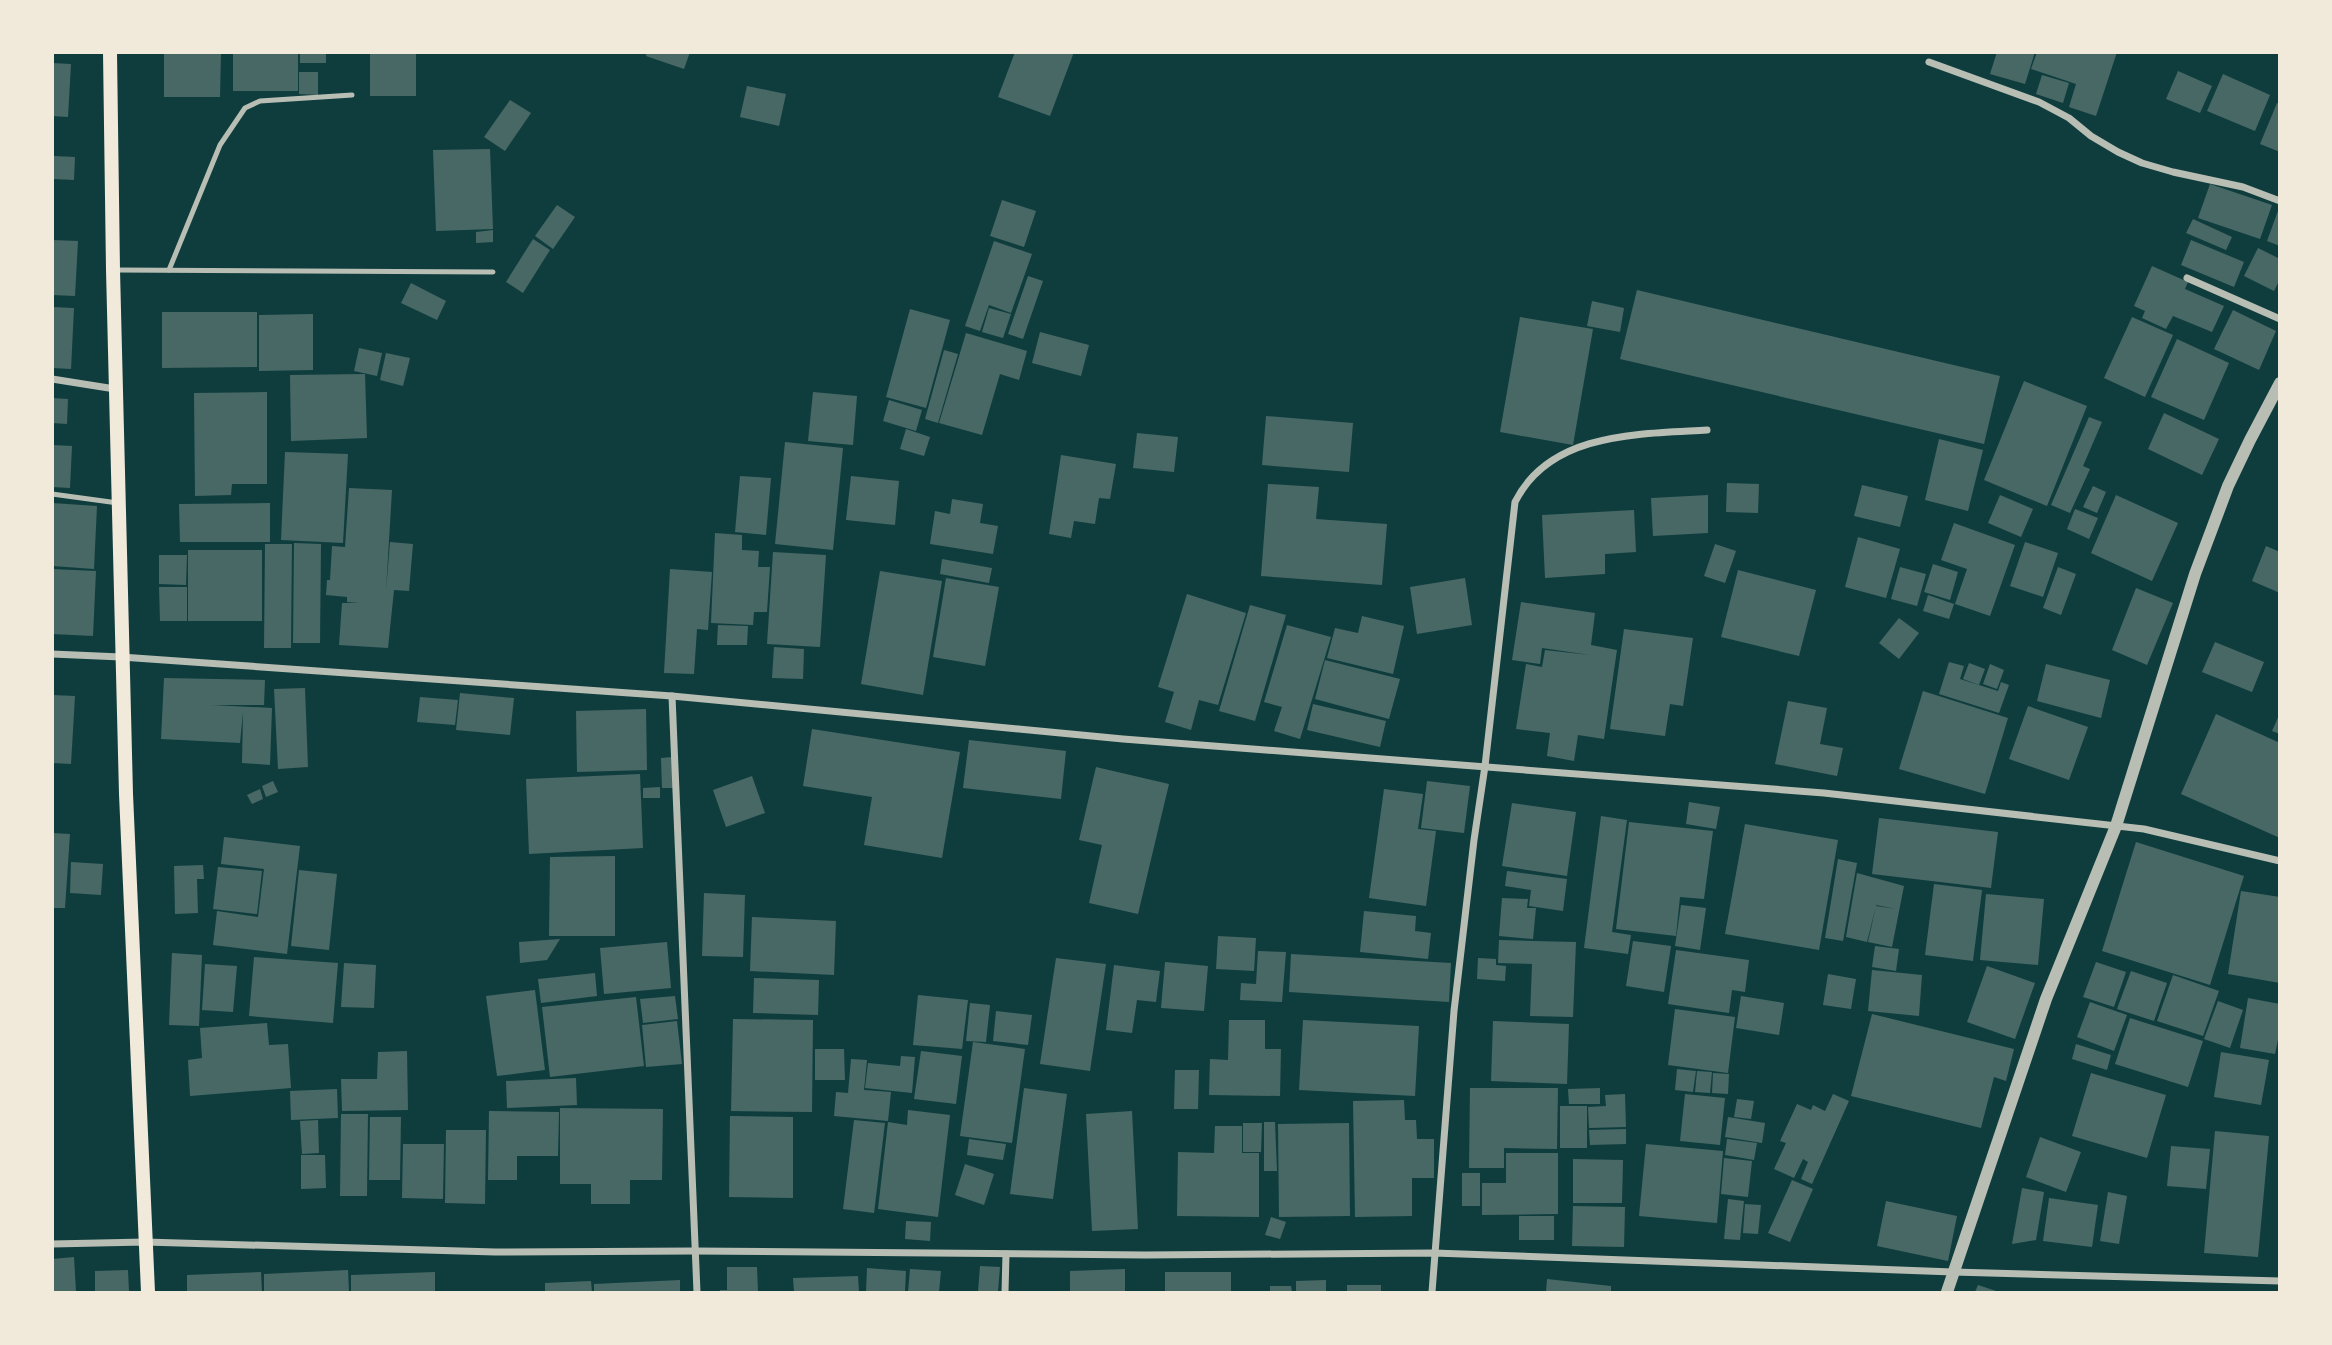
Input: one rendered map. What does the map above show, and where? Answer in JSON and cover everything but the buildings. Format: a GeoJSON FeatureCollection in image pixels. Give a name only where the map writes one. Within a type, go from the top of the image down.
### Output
{"type":"FeatureCollection","features":[{"type":"Feature","properties":{"kind":"main road"},"geometry":{"type":"LineString","coordinates":[[110,52],[121,657],[148,1293]]}},
{"type":"Feature","properties":{"kind":"street"},"geometry":{"type":"LineString","coordinates":[[1929,62],[2039,102],[2069,118],[2118,152],[2142,163],[2243,187],[2280,201]]}},
{"type":"Feature","properties":{"kind":"street"},"geometry":{"type":"LineString","coordinates":[[2187,278],[2280,319]]}},
{"type":"Feature","properties":{"kind":"street"},"geometry":{"type":"LineString","coordinates":[[52,379],[115,389]]}},
{"type":"Feature","properties":{"kind":"street"},"geometry":{"type":"LineString","coordinates":[[1947,1293],[2046,999],[2116,826],[2184,604],[2211,528],[2249,440],[2280,383]]}},
{"type":"Feature","properties":{"kind":"street"},"geometry":{"type":"LineString","coordinates":[[1432,1293],[1454,1011],[1485,766],[1514,502],[1534,473],[1551,459],[1577,448],[1647,433],[1707,430]]}},
{"type":"Feature","properties":{"kind":"street"},"geometry":{"type":"LineString","coordinates":[[52,654],[672,696],[1123,739],[1824,793],[2116,826],[2166,834],[2280,862]]}},
{"type":"Feature","properties":{"kind":"street"},"geometry":{"type":"LineString","coordinates":[[672,696],[697,1293]]}},
{"type":"Feature","properties":{"kind":"street"},"geometry":{"type":"LineString","coordinates":[[52,1244],[145,1242],[495,1252],[1145,1255],[1434,1253],[2280,1281]]}},
{"type":"Feature","properties":{"kind":"street"},"geometry":{"type":"LineString","coordinates":[[1005,1293],[1006,1254]]}},
{"type":"Feature","properties":{"kind":"lane"},"geometry":{"type":"LineString","coordinates":[[169,270],[220,145],[245,108],[260,101],[352,95]]}},
{"type":"Feature","properties":{"kind":"lane"},"geometry":{"type":"LineString","coordinates":[[113,270],[493,272]]}},
{"type":"Feature","properties":{"kind":"lane"},"geometry":{"type":"LineString","coordinates":[[52,494],[118,503]]}}]}
